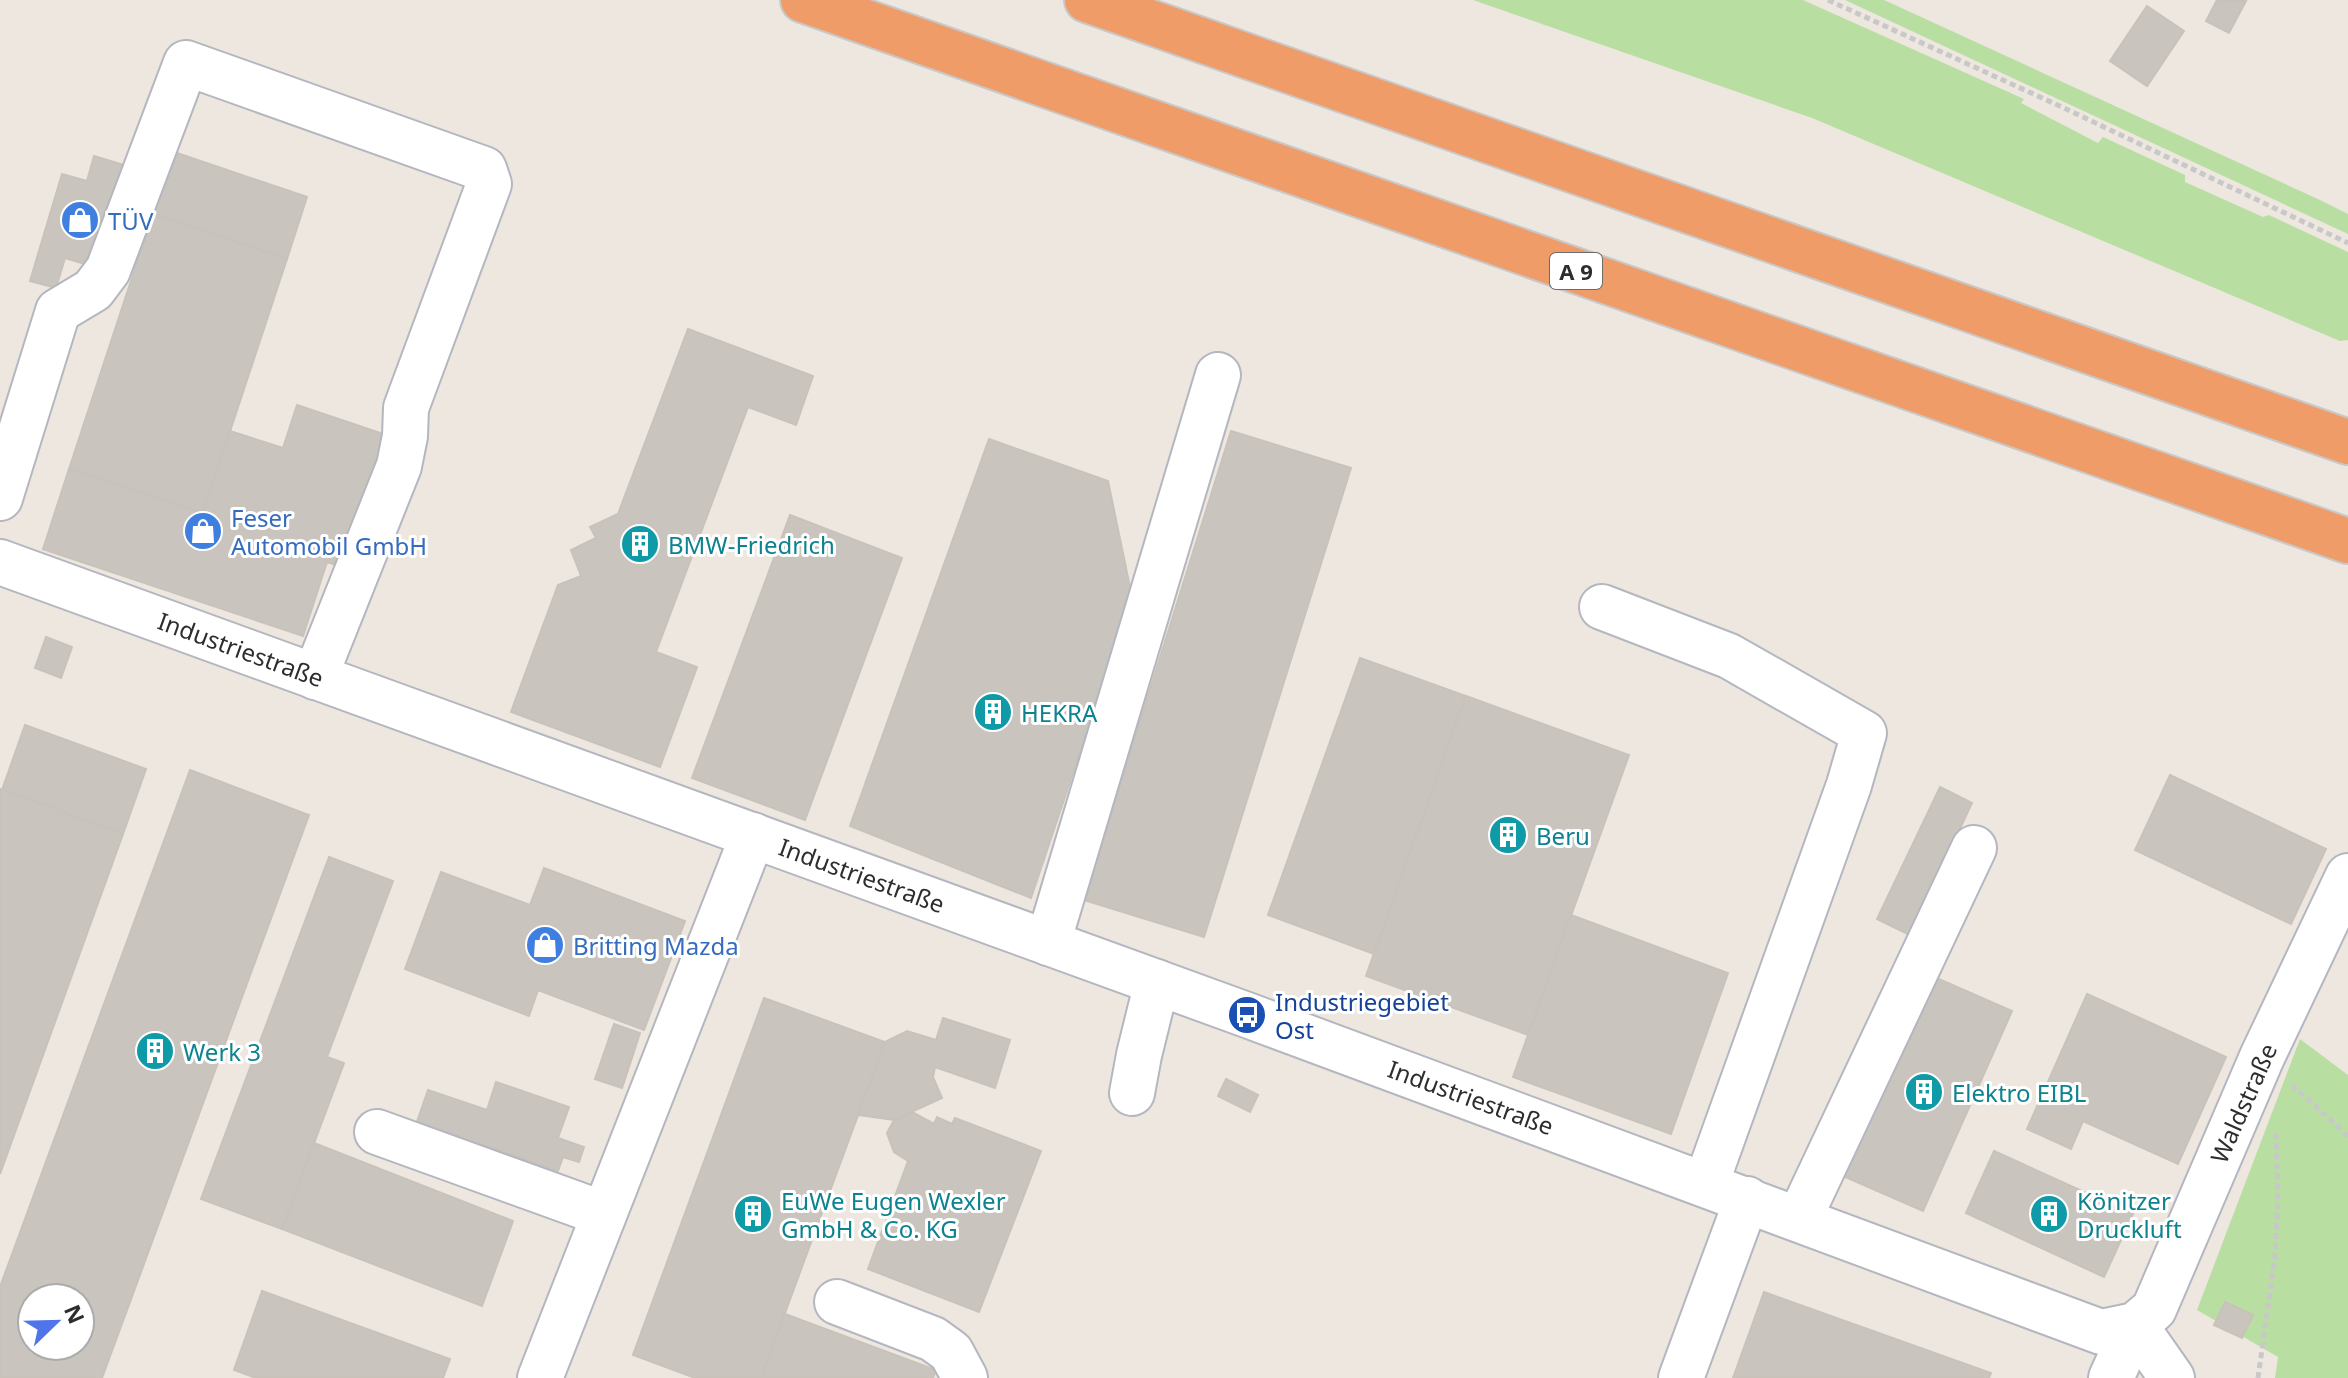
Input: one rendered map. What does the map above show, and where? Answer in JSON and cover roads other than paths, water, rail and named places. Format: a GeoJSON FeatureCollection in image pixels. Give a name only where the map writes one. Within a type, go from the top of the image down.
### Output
{"type":"FeatureCollection","features":[{"type":"Feature","properties":{"kind":"highway","name":"A 9"},"geometry":{"type":"LineString","coordinates":[[803,0],[2348,541]]}},
{"type":"Feature","properties":{"kind":"highway"},"geometry":{"type":"LineString","coordinates":[[1087,0],[2348,442]]}},
{"type":"Feature","properties":{"kind":"street"},"geometry":{"type":"LineString","coordinates":[[0,498],[58,311],[93,290],[108,270],[186,63],[484,169],[489,184],[406,408],[399,466],[315,677]]}},
{"type":"Feature","properties":{"kind":"street"},"geometry":{"type":"LineString","coordinates":[[1048,943],[1218,375]]}},
{"type":"Feature","properties":{"kind":"street","name":"Industriestraße"},"geometry":{"type":"LineString","coordinates":[[0,562],[1157,982],[2101,1332],[2135,1325]]}},
{"type":"Feature","properties":{"kind":"street"},"geometry":{"type":"LineString","coordinates":[[1602,607],[1729,656],[1864,733],[1849,785],[1706,1184]]}},
{"type":"Feature","properties":{"kind":"street","name":"Industriestraße"},"geometry":{"type":"LineString","coordinates":[[540,1378],[753,835]]}},
{"type":"Feature","properties":{"kind":"street"},"geometry":{"type":"LineString","coordinates":[[1799,1219],[1974,848]]}},
{"type":"Feature","properties":{"kind":"street","name":"Waldstraße"},"geometry":{"type":"LineString","coordinates":[[2135,1325],[2154,1309],[2262,1057],[2348,876]]}},
{"type":"Feature","properties":{"kind":"street"},"geometry":{"type":"LineString","coordinates":[[1132,1093],[1157,982]]}},
{"type":"Feature","properties":{"kind":"street"},"geometry":{"type":"LineString","coordinates":[[377,1132],[604,1214]]}},
{"type":"Feature","properties":{"kind":"street"},"geometry":{"type":"LineString","coordinates":[[1681,1378],[1690,1298],[1747,1199]]}},
{"type":"Feature","properties":{"kind":"street"},"geometry":{"type":"LineString","coordinates":[[837,1302],[933,1339],[951,1352],[965,1378]]}},
{"type":"Feature","properties":{"kind":"street"},"geometry":{"type":"LineString","coordinates":[[2111,1378],[2135,1325]]}},
{"type":"Feature","properties":{"kind":"street"},"geometry":{"type":"LineString","coordinates":[[2135,1325],[2172,1378]]}},
{"type":"Feature","properties":{"kind":"place","name":"TÜV"},"geometry":{"type":"Point","coordinates":[80,220]}},
{"type":"Feature","properties":{"kind":"place","name":"Feser Automobil GmbH"},"geometry":{"type":"Point","coordinates":[203,531]}},
{"type":"Feature","properties":{"kind":"place","name":"BMW-Friedrich"},"geometry":{"type":"Point","coordinates":[640,544]}},
{"type":"Feature","properties":{"kind":"place","name":"HEKRA"},"geometry":{"type":"Point","coordinates":[993,712]}},
{"type":"Feature","properties":{"kind":"place","name":"Beru"},"geometry":{"type":"Point","coordinates":[1508,835]}},
{"type":"Feature","properties":{"kind":"place","name":"Britting Mazda"},"geometry":{"type":"Point","coordinates":[545,945]}},
{"type":"Feature","properties":{"kind":"place","name":"Industriegebiet Ost"},"geometry":{"type":"Point","coordinates":[1247,1015]}},
{"type":"Feature","properties":{"kind":"place","name":"Werk 3"},"geometry":{"type":"Point","coordinates":[155,1051]}},
{"type":"Feature","properties":{"kind":"place","name":"Elektro EIBL"},"geometry":{"type":"Point","coordinates":[1924,1092]}},
{"type":"Feature","properties":{"kind":"place","name":"EuWe Eugen Wexler GmbH & Co. KG"},"geometry":{"type":"Point","coordinates":[753,1214]}},
{"type":"Feature","properties":{"kind":"place","name":"Könitzer Druckluft"},"geometry":{"type":"Point","coordinates":[2049,1214]}}]}
